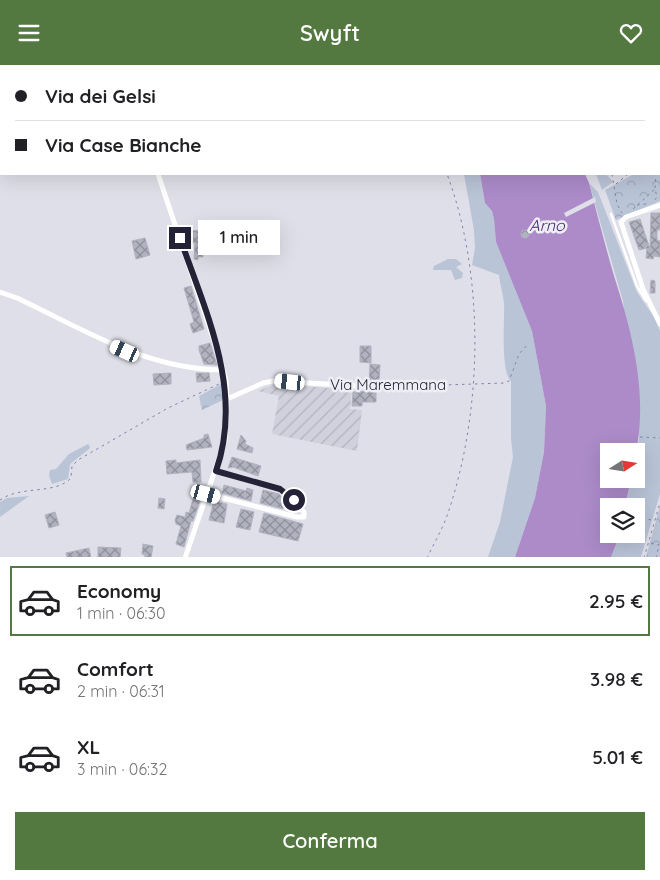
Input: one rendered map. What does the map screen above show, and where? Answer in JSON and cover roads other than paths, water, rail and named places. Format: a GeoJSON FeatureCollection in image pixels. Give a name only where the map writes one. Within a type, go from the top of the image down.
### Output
{"type":"FeatureCollection","features":[{"type":"Feature","properties":{"kind":"street"},"geometry":{"type":"LineString","coordinates":[[158,175],[226,381],[225,441],[185,557]]}},
{"type":"Feature","properties":{"kind":"street"},"geometry":{"type":"LineString","coordinates":[[660,205],[622,220],[622,231],[643,289],[660,324]]}},
{"type":"Feature","properties":{"kind":"street"},"geometry":{"type":"LineString","coordinates":[[0,292],[22,300],[134,354],[187,366],[223,370]]}},
{"type":"Feature","properties":{"kind":"street"},"geometry":{"type":"LineString","coordinates":[[652,306],[660,315]]}},
{"type":"Feature","properties":{"kind":"street","name":"Via Maremmana"},"geometry":{"type":"LineString","coordinates":[[227,399],[272,381],[380,387]]}},
{"type":"Feature","properties":{"kind":"street"},"geometry":{"type":"LineString","coordinates":[[206,494],[297,517],[304,517],[304,512],[280,489],[216,471]]}},
{"type":"Feature","properties":{"kind":"lane"},"geometry":{"type":"LineString","coordinates":[[612,214],[637,286],[652,306]]}},
{"type":"Feature","properties":{"kind":"water","name":"Arno"},"geometry":{"type":"Polygon","coordinates":[[[480,175],[585,175],[589,183],[607,253],[627,319],[639,385],[640,407],[637,443],[600,443],[600,488],[629,488],[627,498],[600,498],[600,543],[616,543],[611,557],[515,557],[535,498],[544,452],[546,406],[532,331],[496,242],[492,211],[485,203],[480,175]]]}}]}
